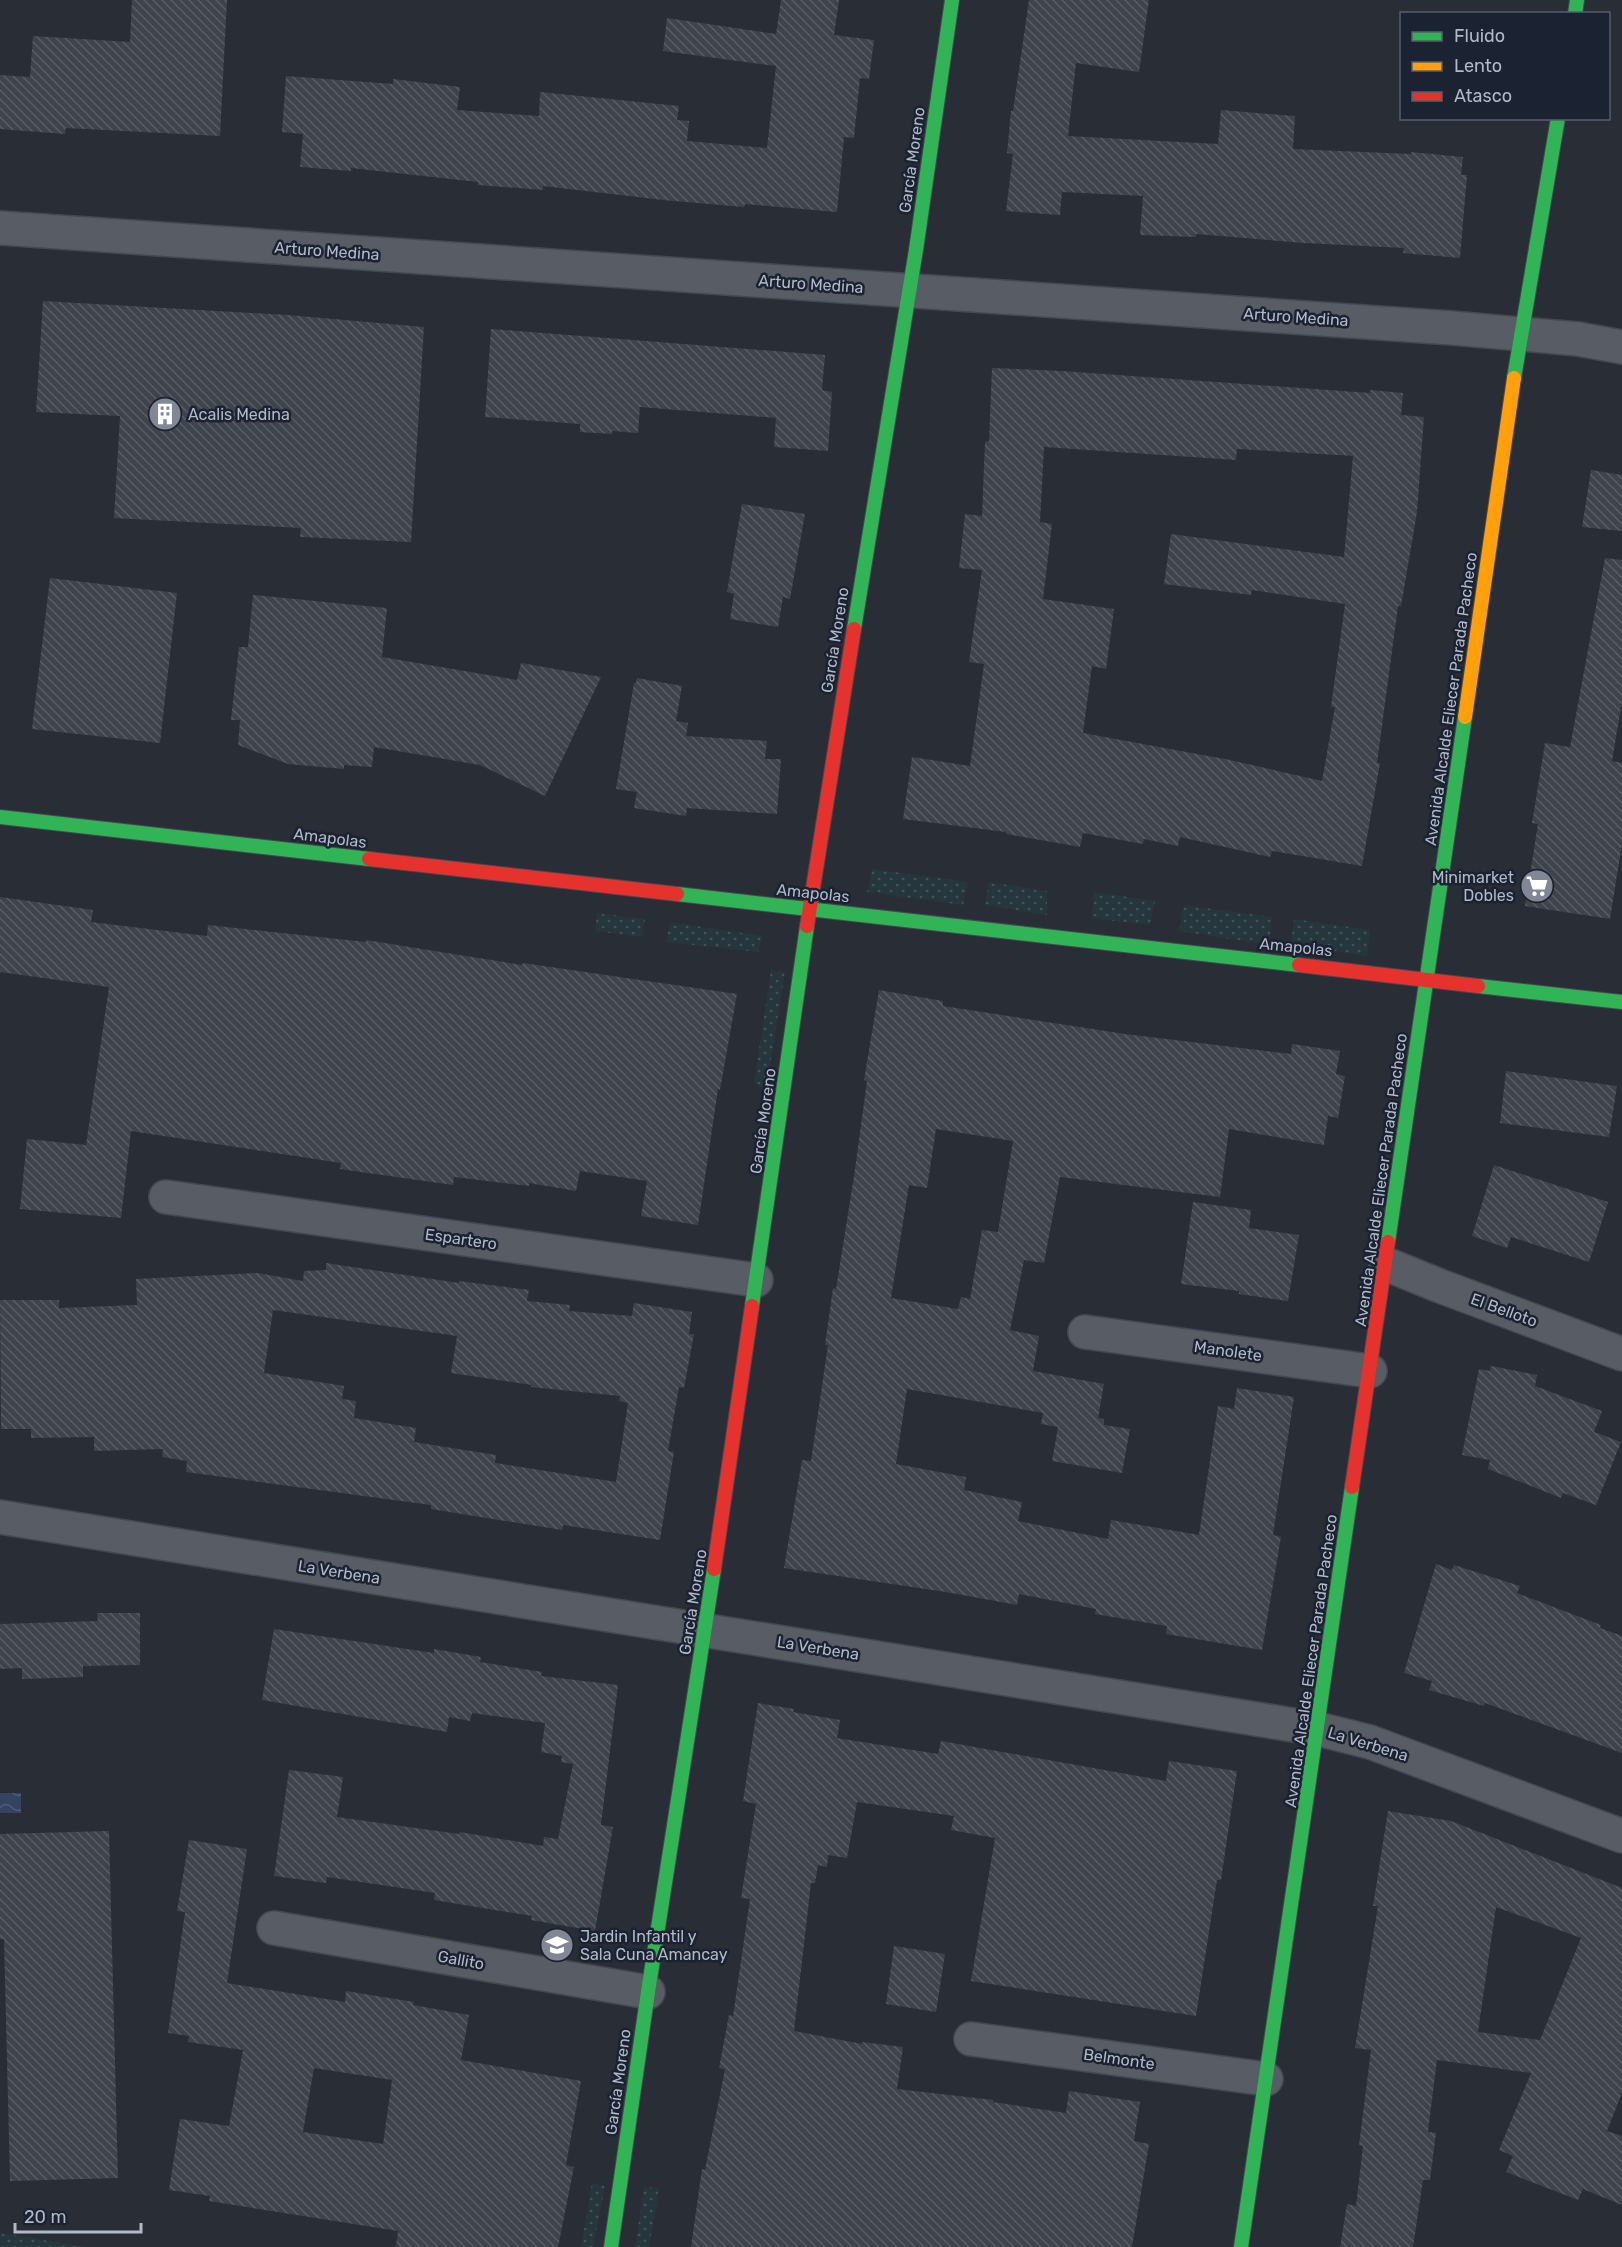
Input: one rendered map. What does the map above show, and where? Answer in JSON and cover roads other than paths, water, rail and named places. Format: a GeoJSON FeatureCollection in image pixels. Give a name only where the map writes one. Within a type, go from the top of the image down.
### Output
{"type":"FeatureCollection","features":[{"type":"Feature","properties":{"kind":"street","name":"García Moreno"},"geometry":{"type":"LineString","coordinates":[[611,2247],[648,1992],[705,1630],[810,909],[909,291],[952,0]]}},
{"type":"Feature","properties":{"kind":"street","name":"Avenida Alcalde Eliecer Parada Pacheco"},"geometry":{"type":"LineString","coordinates":[[1241,2247],[1521,333],[1558,120]]}},
{"type":"Feature","properties":{"kind":"street","name":"Arturo Medina"},"geometry":{"type":"LineString","coordinates":[[0,228],[1521,333],[1578,339],[1622,347]]}},
{"type":"Feature","properties":{"kind":"street","name":"Amapolas"},"geometry":{"type":"LineString","coordinates":[[0,817],[1622,1002]]}},
{"type":"Feature","properties":{"kind":"street","name":"Espartero"},"geometry":{"type":"LineString","coordinates":[[166,1197],[756,1280]]}},
{"type":"Feature","properties":{"kind":"street","name":"El Belloto"},"geometry":{"type":"LineString","coordinates":[[1386,1264],[1622,1354]]}},
{"type":"Feature","properties":{"kind":"street","name":"Manolete"},"geometry":{"type":"LineString","coordinates":[[1085,1332],[1370,1371]]}},
{"type":"Feature","properties":{"kind":"street","name":"La Verbena"},"geometry":{"type":"LineString","coordinates":[[0,1517],[1318,1729],[1370,1742],[1622,1836]]}},
{"type":"Feature","properties":{"kind":"street","name":"Gallito"},"geometry":{"type":"LineString","coordinates":[[274,1928],[648,1992]]}},
{"type":"Feature","properties":{"kind":"street","name":"Belmonte"},"geometry":{"type":"LineString","coordinates":[[971,2039],[1266,2079]]}},
{"type":"Feature","properties":{"kind":"water"},"geometry":{"type":"Polygon","coordinates":[[[0,1793],[21,1793],[21,1813],[0,1813],[0,1793]]]}},
{"type":"Feature","properties":{"kind":"place","name":"Acalis Medina"},"geometry":{"type":"Point","coordinates":[165,414]}},
{"type":"Feature","properties":{"kind":"place","name":"Minimarket Dobles"},"geometry":{"type":"Point","coordinates":[1537,886]}},
{"type":"Feature","properties":{"kind":"place","name":"Jardin Infantil y Sala Cuna Amancay"},"geometry":{"type":"Point","coordinates":[557,1945]}}]}
